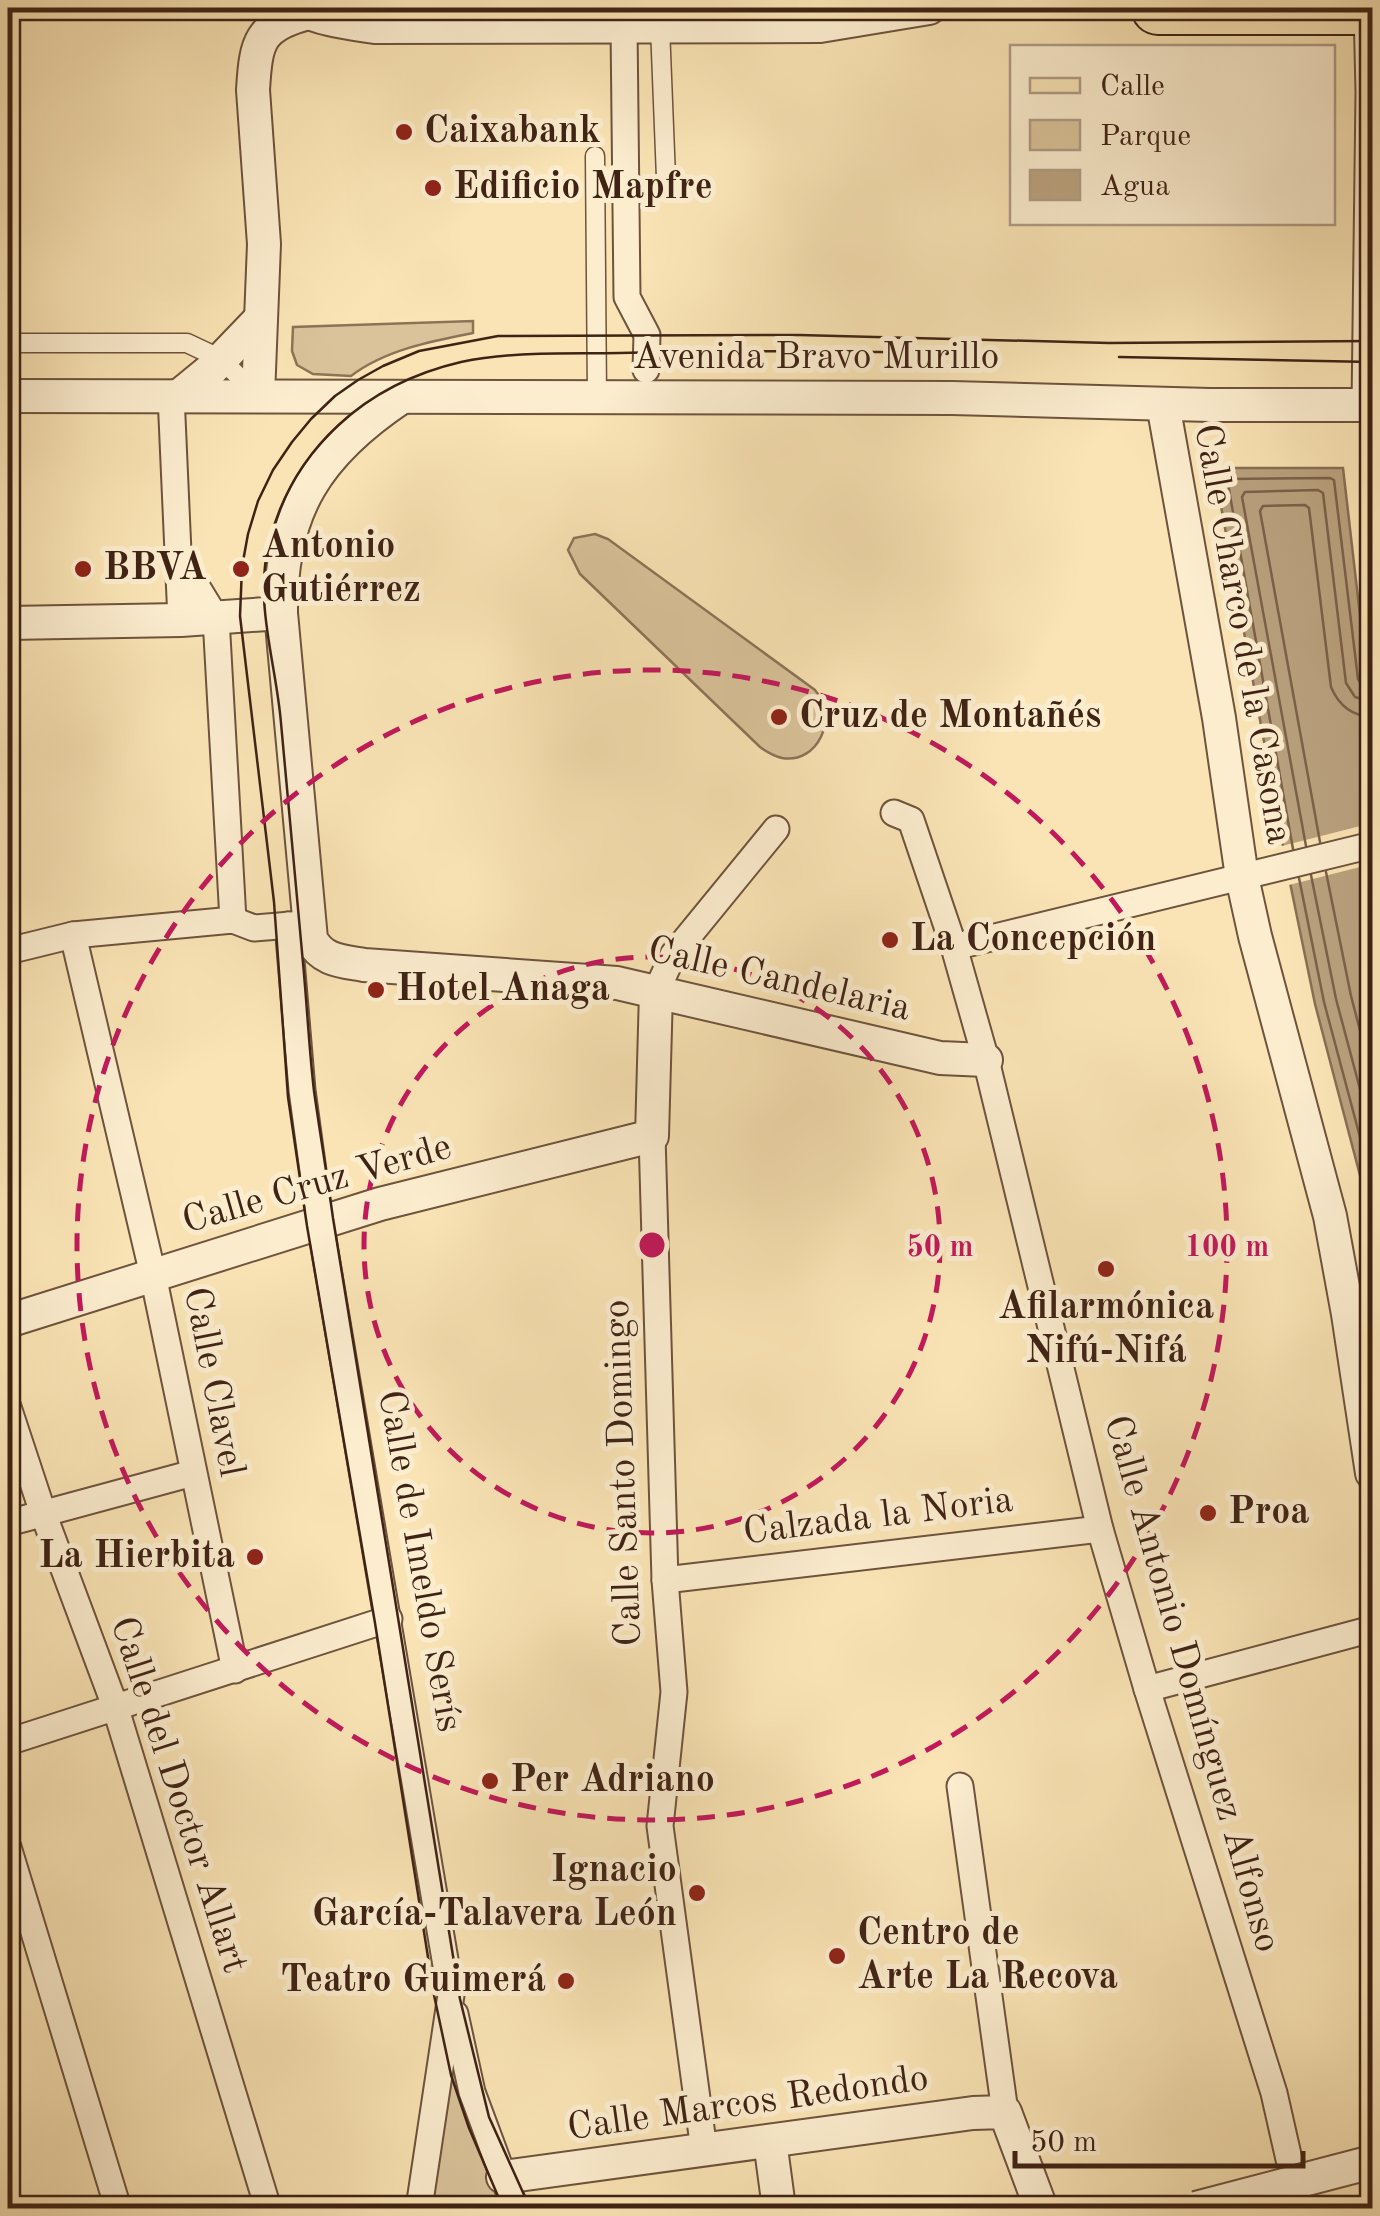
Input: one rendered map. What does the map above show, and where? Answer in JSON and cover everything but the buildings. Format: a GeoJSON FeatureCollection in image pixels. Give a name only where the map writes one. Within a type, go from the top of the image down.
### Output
{"type":"FeatureCollection","features":[{"type":"Feature","properties":{"kind":"main road"},"geometry":{"type":"LineString","coordinates":[[1158,8],[1370,8]]}},
{"type":"Feature","properties":{"kind":"street"},"geometry":{"type":"LineString","coordinates":[[258,396],[264,244],[253,90],[254,64],[268,28],[303,10],[375,26],[660,27],[820,26],[929,8]]}},
{"type":"Feature","properties":{"kind":"street"},"geometry":{"type":"LineString","coordinates":[[1364,405],[1370,8]]}},
{"type":"Feature","properties":{"kind":"street"},"geometry":{"type":"LineString","coordinates":[[624,27],[627,297],[646,335],[646,370]]}},
{"type":"Feature","properties":{"kind":"street"},"geometry":{"type":"LineString","coordinates":[[181,620],[175,396],[191,387],[262,318]]}},
{"type":"Feature","properties":{"kind":"street","name":"Avenida Bravo Murillo"},"geometry":{"type":"LineString","coordinates":[[8,396],[969,398],[1364,405]]}},
{"type":"Feature","properties":{"kind":"street","name":"Calle de Imeldo Serís"},"geometry":{"type":"LineString","coordinates":[[402,397],[343,443],[306,494],[284,557],[281,612],[305,934],[302,1090],[320,1222],[451,1995],[419,2208]]}},
{"type":"Feature","properties":{"kind":"street","name":"Calle Charco de la Casona"},"geometry":{"type":"LineString","coordinates":[[1162,404],[1222,732],[1257,874],[1255,936],[1337,1250],[1372,1474]]}},
{"type":"Feature","properties":{"kind":"street"},"geometry":{"type":"LineString","coordinates":[[180,559],[216,618],[233,920]]}},
{"type":"Feature","properties":{"kind":"street"},"geometry":{"type":"LineString","coordinates":[[8,623],[181,620],[281,612]]}},
{"type":"Feature","properties":{"kind":"street","name":"Calle Antonio Domínguez Alfonso"},"geometry":{"type":"LineString","coordinates":[[894,812],[912,820],[954,947],[986,1060],[1100,1529],[1274,2093],[1300,2208]]}},
{"type":"Feature","properties":{"kind":"street","name":"Calle Santo Domingo"},"geometry":{"type":"LineString","coordinates":[[704,2150],[660,1826],[674,1692],[665,1580],[652,1136],[656,992],[673,955],[776,830]]}},
{"type":"Feature","properties":{"kind":"street"},"geometry":{"type":"LineString","coordinates":[[954,947],[1372,845]]}},
{"type":"Feature","properties":{"kind":"street","name":"Calle Candelaria"},"geometry":{"type":"LineString","coordinates":[[8,951],[73,935],[233,920],[254,928],[305,934],[329,958],[364,965],[617,983],[940,1058],[986,1060]]}},
{"type":"Feature","properties":{"kind":"street","name":"Calle Clavel"},"geometry":{"type":"LineString","coordinates":[[73,935],[153,1275],[235,1670]]}},
{"type":"Feature","properties":{"kind":"street","name":"Calle Cruz Verde"},"geometry":{"type":"LineString","coordinates":[[8,1320],[380,1204],[652,1136]]}},
{"type":"Feature","properties":{"kind":"street","name":"Calle del Doctor Allart"},"geometry":{"type":"LineString","coordinates":[[8,1406],[43,1514],[115,1706],[268,2208]]}},
{"type":"Feature","properties":{"kind":"street"},"geometry":{"type":"LineString","coordinates":[[8,1523],[193,1473]]}},
{"type":"Feature","properties":{"kind":"street","name":"Calzada la Noria"},"geometry":{"type":"LineString","coordinates":[[665,1580],[1100,1529]]}},
{"type":"Feature","properties":{"kind":"street"},"geometry":{"type":"LineString","coordinates":[[8,1742],[389,1619]]}},
{"type":"Feature","properties":{"kind":"street"},"geometry":{"type":"LineString","coordinates":[[1148,1688],[1372,1629]]}},
{"type":"Feature","properties":{"kind":"street"},"geometry":{"type":"LineString","coordinates":[[960,1786],[1005,2112],[1041,2208]]}},
{"type":"Feature","properties":{"kind":"street"},"geometry":{"type":"LineString","coordinates":[[8,1847],[118,2208]]}},
{"type":"Feature","properties":{"kind":"street"},"geometry":{"type":"LineString","coordinates":[[451,1995],[472,2092],[515,2208]]}},
{"type":"Feature","properties":{"kind":"street","name":"Calle Marcos Redondo"},"geometry":{"type":"LineString","coordinates":[[503,2178],[973,2113],[1005,2112]]}},
{"type":"Feature","properties":{"kind":"street"},"geometry":{"type":"LineString","coordinates":[[770,2140],[779,2208]]}},
{"type":"Feature","properties":{"kind":"street"},"geometry":{"type":"LineString","coordinates":[[1196,2208],[1372,2162]]}},
{"type":"Feature","properties":{"kind":"lane"},"geometry":{"type":"LineString","coordinates":[[660,27],[666,178]]}},
{"type":"Feature","properties":{"kind":"lane"},"geometry":{"type":"LineString","coordinates":[[595,156],[596,397]]}},
{"type":"Feature","properties":{"kind":"lane"},"geometry":{"type":"LineString","coordinates":[[8,344],[187,342],[221,359],[258,396]]}},
{"type":"Feature","properties":{"kind":"green space"},"geometry":{"type":"Polygon","coordinates":[[[473,321],[473,333],[394,353],[351,376],[313,374],[297,365],[292,351],[293,327],[473,321]]]}},
{"type":"Feature","properties":{"kind":"green space"},"geometry":{"type":"Polygon","coordinates":[[[595,534],[608,539],[815,690],[822,701],[825,725],[815,747],[795,758],[779,757],[760,747],[580,574],[568,550],[574,538],[595,534]]]}},
{"type":"Feature","properties":{"kind":"green space"},"geometry":{"type":"Polygon","coordinates":[[[451,1995],[515,2208],[419,2208],[451,1995]]]}},
{"type":"Feature","properties":{"kind":"water"},"geometry":{"type":"Polygon","coordinates":[[[1214,468],[1343,468],[1372,719],[1372,1221],[1315,1004],[1214,468]]]}},
{"type":"Feature","properties":{"kind":"pier"},"geometry":{"type":"Polygon","coordinates":[[[1372,823],[1372,864],[1285,886],[1278,847],[1372,823]]]}},
{"type":"Feature","properties":{"kind":"tram line"},"geometry":{"type":"LineString","coordinates":[[503,2208],[451,2075],[434,1995],[288,1097],[274,902],[240,616],[242,567],[258,501],[273,470],[311,419],[358,380],[419,351],[498,336],[799,335],[1109,343],[1372,341]]}},
{"type":"Feature","properties":{"kind":"tram line"},"geometry":{"type":"LineString","coordinates":[[530,2208],[489,2117],[460,1999],[333,1218],[314,1091],[281,723],[265,611],[269,543],[296,478],[338,425],[394,386],[461,362],[560,353],[989,354]]}},
{"type":"Feature","properties":{"kind":"tram line"},"geometry":{"type":"LineString","coordinates":[[1119,357],[1372,362]]}},
{"type":"Feature","properties":{"kind":"place","name":"Caixabank"},"geometry":{"type":"Point","coordinates":[404,132]}},
{"type":"Feature","properties":{"kind":"place","name":"Edificio Mapfre"},"geometry":{"type":"Point","coordinates":[433,188]}},
{"type":"Feature","properties":{"kind":"place","name":"BBVA"},"geometry":{"type":"Point","coordinates":[83,569]}},
{"type":"Feature","properties":{"kind":"place","name":"Antonio Gutiérrez"},"geometry":{"type":"Point","coordinates":[241,569]}},
{"type":"Feature","properties":{"kind":"place","name":"Cruz de Montañés"},"geometry":{"type":"Point","coordinates":[779,717]}},
{"type":"Feature","properties":{"kind":"place","name":"La Concepción"},"geometry":{"type":"Point","coordinates":[890,940]}},
{"type":"Feature","properties":{"kind":"place","name":"Hotel Anaga"},"geometry":{"type":"Point","coordinates":[376,990]}},
{"type":"Feature","properties":{"kind":"place","name":"Afilarmónica Nifú-Nifá"},"geometry":{"type":"Point","coordinates":[1106,1269]}},
{"type":"Feature","properties":{"kind":"place","name":"Proa"},"geometry":{"type":"Point","coordinates":[1208,1513]}},
{"type":"Feature","properties":{"kind":"place","name":"La Hierbita"},"geometry":{"type":"Point","coordinates":[255,1557]}},
{"type":"Feature","properties":{"kind":"place","name":"Per Adriano"},"geometry":{"type":"Point","coordinates":[490,1781]}},
{"type":"Feature","properties":{"kind":"place","name":"Ignacio García-Talavera León"},"geometry":{"type":"Point","coordinates":[697,1893]}},
{"type":"Feature","properties":{"kind":"place","name":"Centro de Arte La Recova"},"geometry":{"type":"Point","coordinates":[837,1956]}},
{"type":"Feature","properties":{"kind":"place","name":"Teatro Guimerá"},"geometry":{"type":"Point","coordinates":[566,1981]}}]}
